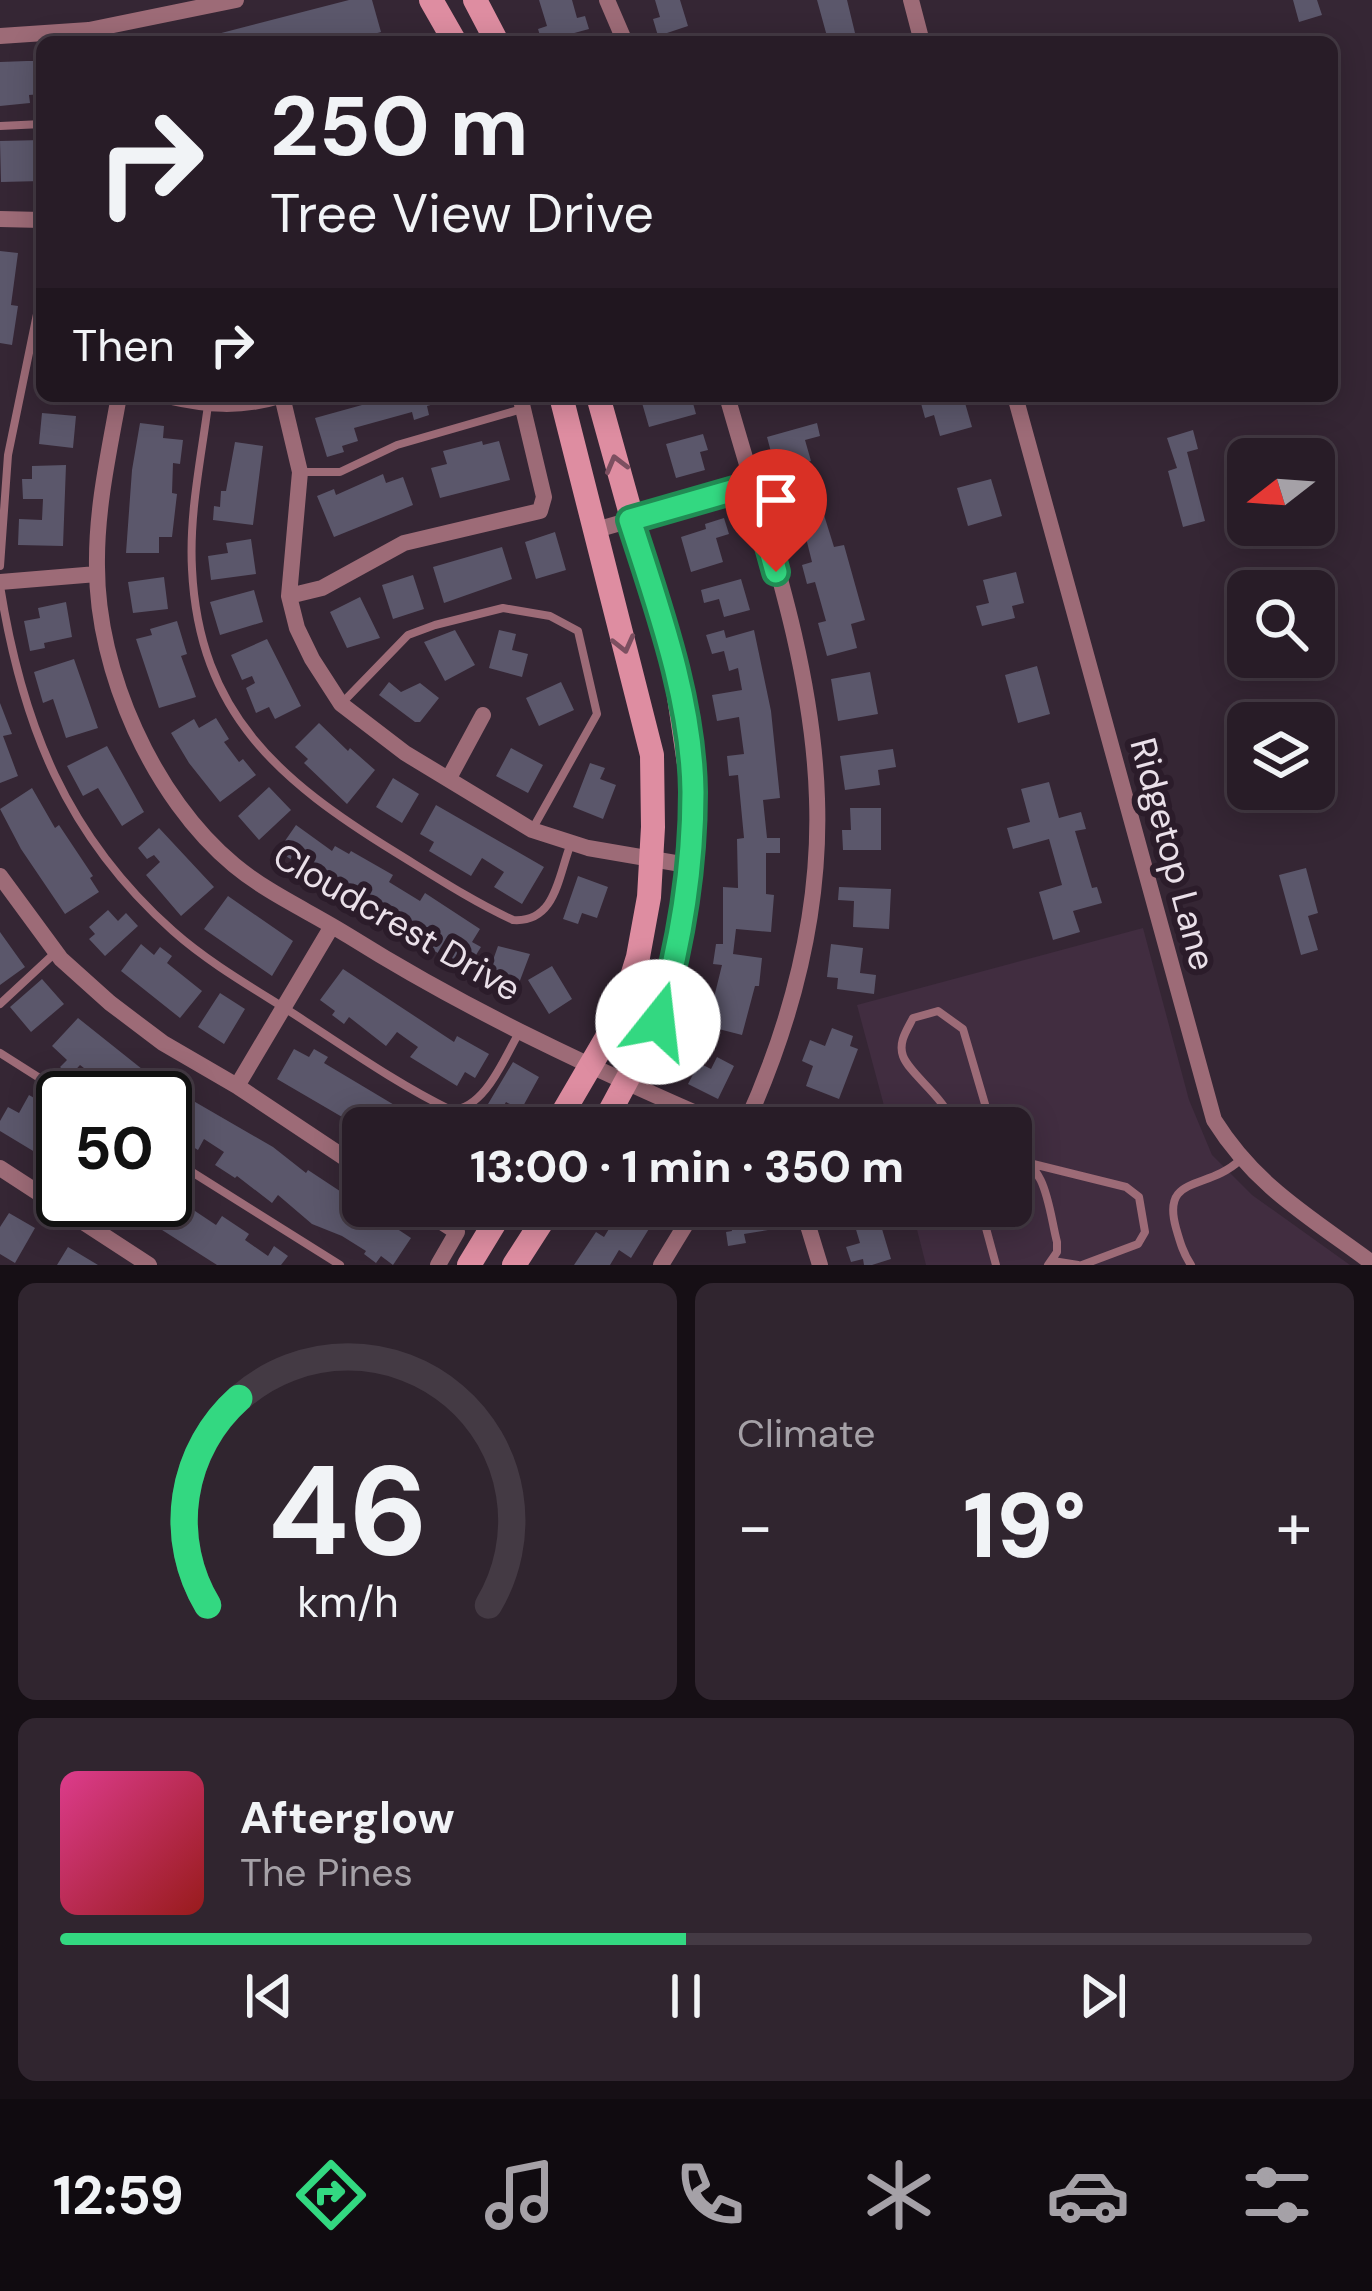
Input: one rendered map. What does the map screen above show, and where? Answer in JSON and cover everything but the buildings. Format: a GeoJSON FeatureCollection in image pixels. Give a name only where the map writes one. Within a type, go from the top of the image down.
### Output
{"type":"FeatureCollection","features":[{"type":"Feature","properties":{"kind":"main road"},"geometry":{"type":"LineString","coordinates":[[431,0],[452,36]]}},
{"type":"Feature","properties":{"kind":"main road"},"geometry":{"type":"LineString","coordinates":[[475,0],[494,36]]}},
{"type":"Feature","properties":{"kind":"main road"},"geometry":{"type":"LineString","coordinates":[[563,402],[652,755],[649,897],[638,957],[620,1015],[567,1107]]}},
{"type":"Feature","properties":{"kind":"main road"},"geometry":{"type":"LineString","coordinates":[[600,402],[663,623],[687,733],[693,790],[675,963],[658,1022],[612,1107]]}},
{"type":"Feature","properties":{"kind":"main road"},"geometry":{"type":"LineString","coordinates":[[469,1265],[492,1227]]}},
{"type":"Feature","properties":{"kind":"main road"},"geometry":{"type":"LineString","coordinates":[[514,1265],[538,1227]]}},
{"type":"Feature","properties":{"kind":"street"},"geometry":{"type":"LineString","coordinates":[[0,36],[89,30],[236,0]]}},
{"type":"Feature","properties":{"kind":"street"},"geometry":{"type":"LineString","coordinates":[[607,0],[622,36]]}},
{"type":"Feature","properties":{"kind":"street"},"geometry":{"type":"LineString","coordinates":[[911,0],[920,36]]}},
{"type":"Feature","properties":{"kind":"street"},"geometry":{"type":"LineString","coordinates":[[0,220],[36,220]]}},
{"type":"Feature","properties":{"kind":"street","name":"Cloudcrest Drive"},"geometry":{"type":"LineString","coordinates":[[118,402],[102,493],[97,574],[110,656],[124,702],[166,786],[231,862],[265,888],[433,988],[681,1107]]}},
{"type":"Feature","properties":{"kind":"street"},"geometry":{"type":"LineString","coordinates":[[194,402],[260,402]]}},
{"type":"Feature","properties":{"kind":"street"},"geometry":{"type":"LineString","coordinates":[[282,402],[300,472],[289,596],[297,628],[341,704],[405,753],[532,830],[570,844],[687,865]]}},
{"type":"Feature","properties":{"kind":"street"},"geometry":{"type":"LineString","coordinates":[[289,596],[322,588],[404,544],[540,511],[544,505],[522,402]]}},
{"type":"Feature","properties":{"kind":"street"},"geometry":{"type":"LineString","coordinates":[[729,402],[799,658],[818,798],[810,908],[791,1005],[753,1107]]}},
{"type":"Feature","properties":{"kind":"street","name":"Ridgetop Lane"},"geometry":{"type":"LineString","coordinates":[[1017,402],[1214,1120],[1260,1181],[1372,1263]]}},
{"type":"Feature","properties":{"kind":"street"},"geometry":{"type":"LineString","coordinates":[[596,530],[752,485]]}},
{"type":"Feature","properties":{"kind":"street"},"geometry":{"type":"LineString","coordinates":[[0,584],[97,574]]}},
{"type":"Feature","properties":{"kind":"street"},"geometry":{"type":"LineString","coordinates":[[449,778],[483,715]]}},
{"type":"Feature","properties":{"kind":"street"},"geometry":{"type":"LineString","coordinates":[[0,876],[56,952],[110,1003],[163,1043],[342,1156]]}},
{"type":"Feature","properties":{"kind":"street"},"geometry":{"type":"LineString","coordinates":[[237,1086],[332,926]]}},
{"type":"Feature","properties":{"kind":"street"},"geometry":{"type":"LineString","coordinates":[[0,1168],[142,1263]]}},
{"type":"Feature","properties":{"kind":"street"},"geometry":{"type":"LineString","coordinates":[[438,1265],[457,1232],[449,1227]]}},
{"type":"Feature","properties":{"kind":"street"},"geometry":{"type":"LineString","coordinates":[[662,1265],[685,1227]]}},
{"type":"Feature","properties":{"kind":"street"},"geometry":{"type":"LineString","coordinates":[[808,1227],[820,1265]]}},
{"type":"Feature","properties":{"kind":"lane"},"geometry":{"type":"LineString","coordinates":[[0,126],[36,124]]}},
{"type":"Feature","properties":{"kind":"lane"},"geometry":{"type":"LineString","coordinates":[[0,566],[8,455],[36,319]]}},
{"type":"Feature","properties":{"kind":"lane"},"geometry":{"type":"LineString","coordinates":[[300,472],[340,472],[397,445],[522,402]]}},
{"type":"Feature","properties":{"kind":"lane"},"geometry":{"type":"LineString","coordinates":[[208,405],[192,530],[195,602],[217,679],[257,745],[321,806],[513,920],[538,919],[547,910],[570,844]]}},
{"type":"Feature","properties":{"kind":"lane"},"geometry":{"type":"LineString","coordinates":[[0,584],[20,693],[47,765],[75,816],[130,889],[174,932],[283,1007],[451,1110],[477,1100],[520,1031]]}},
{"type":"Feature","properties":{"kind":"lane"},"geometry":{"type":"LineString","coordinates":[[341,704],[408,634],[435,625],[502,608],[550,616],[578,631],[597,714],[532,830]]}},
{"type":"Feature","properties":{"kind":"lane"},"geometry":{"type":"LineString","coordinates":[[0,1004],[56,952]]}},
{"type":"Feature","properties":{"kind":"lane"},"geometry":{"type":"LineString","coordinates":[[947,1107],[903,1058],[902,1038],[913,1018],[938,1011],[963,1029],[986,1107]]}},
{"type":"Feature","properties":{"kind":"lane"},"geometry":{"type":"LineString","coordinates":[[0,1053],[36,1076]]}},
{"type":"Feature","properties":{"kind":"lane"},"geometry":{"type":"LineString","coordinates":[[1191,1265],[1171,1208],[1174,1197],[1190,1185],[1222,1176],[1240,1160]]}},
{"type":"Feature","properties":{"kind":"lane"},"geometry":{"type":"LineString","coordinates":[[1033,1164],[1126,1187],[1138,1197],[1145,1232],[1138,1244],[1080,1265],[1050,1263],[1057,1242],[1033,1164]]}},
{"type":"Feature","properties":{"kind":"lane"},"geometry":{"type":"LineString","coordinates":[[192,1172],[340,1265]]}},
{"type":"Feature","properties":{"kind":"lane"},"geometry":{"type":"LineString","coordinates":[[986,1227],[996,1265]]}},
{"type":"Feature","properties":{"kind":"shaded area"},"geometry":{"type":"Polygon","coordinates":[[[1143,928],[1189,1100],[1212,1155],[1252,1195],[1350,1265],[926,1265],[916,1227],[1032,1227],[1032,1107],[884,1107],[857,1005],[1143,928]]]}},
{"type":"Feature","properties":{"kind":"route"},"geometry":{"type":"LineString","coordinates":[[658,1022],[675,963],[685,900],[693,790],[676,676],[630,520],[752,485],[776,572]]}}]}
